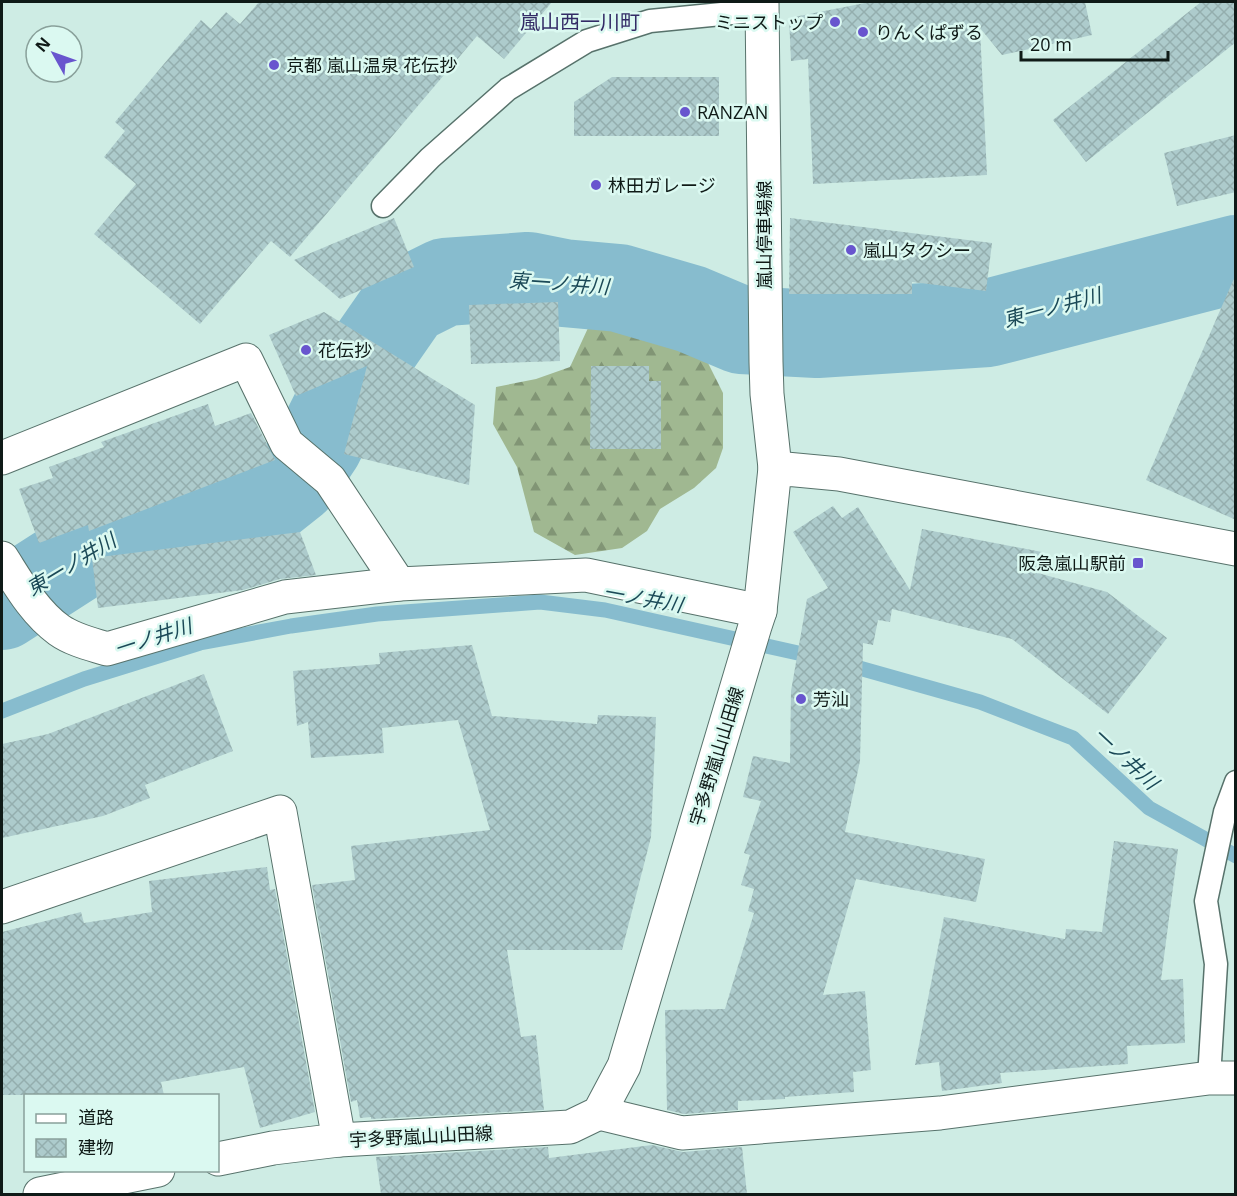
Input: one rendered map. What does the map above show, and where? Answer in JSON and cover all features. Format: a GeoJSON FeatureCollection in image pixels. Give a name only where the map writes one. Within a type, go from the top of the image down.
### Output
{"type":"FeatureCollection","features":[{"type":"Feature","properties":{"kind":"street","name":"嵐山停車場線"},"geometry":{"type":"LineString","coordinates":[[762,6],[766,362],[775,468]]}},
{"type":"Feature","properties":{"kind":"street"},"geometry":{"type":"LineString","coordinates":[[2,458],[246,360],[287,444],[330,480],[399,584]]}},
{"type":"Feature","properties":{"kind":"street"},"geometry":{"type":"LineString","coordinates":[[775,468],[839,474],[1236,549]]}},
{"type":"Feature","properties":{"kind":"street","name":"宇多野嵐山山田線"},"geometry":{"type":"LineString","coordinates":[[219,1159],[273,1148],[339,1140],[570,1127],[599,1113],[624,1066],[758,619],[775,468]]}},
{"type":"Feature","properties":{"kind":"street"},"geometry":{"type":"LineString","coordinates":[[6,565],[34,607],[60,631],[82,642],[107,649],[285,597],[399,584],[586,575],[758,619]]}},
{"type":"Feature","properties":{"kind":"street"},"geometry":{"type":"LineString","coordinates":[[2,908],[280,812],[339,1140]]}},
{"type":"Feature","properties":{"kind":"street"},"geometry":{"type":"LineString","coordinates":[[599,1113],[682,1133],[940,1113],[1222,1078]]}},
{"type":"Feature","properties":{"kind":"street"},"geometry":{"type":"LineString","coordinates":[[40,1194],[148,1172]]}},
{"type":"Feature","properties":{"kind":"lane"},"geometry":{"type":"LineString","coordinates":[[383,206],[430,158],[508,89],[587,41],[650,21],[762,6]]}},
{"type":"Feature","properties":{"kind":"lane"},"geometry":{"type":"LineString","coordinates":[[1222,1078],[1216,964],[1206,901],[1230,815],[1236,782]]}},
{"type":"Feature","properties":{"kind":"green space"},"geometry":{"type":"Polygon","coordinates":[[[616,319],[664,339],[707,361],[723,393],[723,448],[716,468],[694,488],[660,509],[647,531],[622,548],[575,555],[534,532],[517,467],[493,424],[496,387],[536,379],[570,367],[588,328],[616,319]]]}},
{"type":"Feature","properties":{"kind":"building"},"geometry":{"type":"Polygon","coordinates":[[[259,2],[552,2],[504,59],[477,36],[290,257],[271,241],[200,324],[94,234],[136,184],[104,157],[125,131],[115,122],[201,20],[211,29],[226,12],[240,24],[259,2]]]}},
{"type":"Feature","properties":{"kind":"building"},"geometry":{"type":"Polygon","coordinates":[[[870,2],[1085,2],[1092,35],[1002,55],[980,28],[987,175],[813,184],[808,59],[791,61],[789,18],[870,2]]]}},
{"type":"Feature","properties":{"kind":"building"},"geometry":{"type":"Polygon","coordinates":[[[1201,2],[1236,2],[1236,42],[1086,162],[1053,120],[1201,2]]]}},
{"type":"Feature","properties":{"kind":"building"},"geometry":{"type":"Polygon","coordinates":[[[612,77],[719,77],[719,136],[574,136],[574,102],[612,77]]]}},
{"type":"Feature","properties":{"kind":"building"},"geometry":{"type":"Polygon","coordinates":[[[1236,135],[1236,192],[1177,206],[1164,153],[1236,135]]]}},
{"type":"Feature","properties":{"kind":"building"},"geometry":{"type":"Polygon","coordinates":[[[394,218],[414,267],[340,299],[294,260],[394,218]]]}},
{"type":"Feature","properties":{"kind":"building","name":"嵐山タクシー"},"geometry":{"type":"Polygon","coordinates":[[[790,218],[992,243],[986,291],[912,282],[912,294],[789,294],[790,218]]]}},
{"type":"Feature","properties":{"kind":"building"},"geometry":{"type":"Polygon","coordinates":[[[1236,274],[1236,520],[1146,480],[1236,274]]]}},
{"type":"Feature","properties":{"kind":"building"},"geometry":{"type":"Polygon","coordinates":[[[558,302],[560,361],[471,364],[469,305],[558,302]]]}},
{"type":"Feature","properties":{"kind":"building"},"geometry":{"type":"Polygon","coordinates":[[[324,312],[475,405],[469,485],[344,454],[367,366],[296,396],[269,335],[324,312]]]}},
{"type":"Feature","properties":{"kind":"building"},"geometry":{"type":"Polygon","coordinates":[[[591,366],[649,366],[649,381],[661,381],[661,449],[590,449],[591,366]]]}},
{"type":"Feature","properties":{"kind":"building"},"geometry":{"type":"Polygon","coordinates":[[[208,404],[215,426],[251,413],[275,460],[89,531],[88,525],[39,543],[19,489],[53,478],[49,467],[104,447],[101,442],[208,404]]]}},
{"type":"Feature","properties":{"kind":"building"},"geometry":{"type":"Polygon","coordinates":[[[833,506],[842,518],[858,507],[910,590],[922,529],[1042,552],[1034,572],[1107,592],[1167,638],[1108,714],[1012,639],[892,609],[890,622],[878,620],[873,645],[863,643],[860,761],[845,832],[985,859],[976,902],[856,879],[823,995],[865,991],[871,1070],[853,1072],[854,1092],[738,1101],[738,1110],[684,1114],[667,1110],[665,1010],[725,1009],[754,913],[748,911],[754,889],[741,885],[750,855],[744,853],[761,801],[743,797],[753,756],[790,763],[791,691],[807,599],[828,588],[793,532],[833,506]]]}},
{"type":"Feature","properties":{"kind":"building"},"geometry":{"type":"Polygon","coordinates":[[[300,532],[316,575],[280,579],[243,590],[98,608],[92,558],[300,532]]]}},
{"type":"Feature","properties":{"kind":"building"},"geometry":{"type":"Polygon","coordinates":[[[472,645],[492,716],[597,724],[598,715],[656,717],[651,837],[622,950],[507,950],[521,1037],[536,1035],[544,1110],[360,1118],[357,1100],[351,1102],[312,885],[355,880],[351,846],[490,830],[458,720],[382,728],[384,753],[311,758],[308,722],[297,726],[293,671],[380,664],[379,653],[472,645]]]}},
{"type":"Feature","properties":{"kind":"building"},"geometry":{"type":"Polygon","coordinates":[[[204,674],[233,751],[145,785],[150,798],[103,816],[2,838],[2,744],[48,734],[204,674]]]}},
{"type":"Feature","properties":{"kind":"building"},"geometry":{"type":"Polygon","coordinates":[[[1114,841],[1178,849],[1161,980],[1183,979],[1185,1043],[1127,1046],[1128,1064],[1000,1073],[1002,1083],[942,1091],[939,1062],[915,1065],[944,917],[1065,939],[1066,929],[1102,932],[1114,841]]]}},
{"type":"Feature","properties":{"kind":"building"},"geometry":{"type":"Polygon","coordinates":[[[267,867],[270,890],[275,889],[315,1112],[260,1128],[244,1067],[161,1082],[164,1094],[2,1095],[2,932],[81,912],[84,923],[152,912],[149,881],[267,867]]]}},
{"type":"Feature","properties":{"kind":"building"},"geometry":{"type":"Polygon","coordinates":[[[652,1145],[683,1152],[742,1147],[747,1194],[381,1194],[376,1157],[548,1147],[549,1158],[652,1145]]]}},
{"type":"Feature","properties":{"kind":"waterway","name":"東一ノ井川"},"geometry":{"type":"LineString","coordinates":[[2,606],[111,536],[266,503],[295,480],[319,444],[338,406],[407,301],[445,282],[528,276],[563,283],[619,288],[691,309],[741,330],[817,334],[988,323],[1236,259]]}},
{"type":"Feature","properties":{"kind":"waterway","name":"一ノ井川"},"geometry":{"type":"LineString","coordinates":[[2,711],[84,679],[200,643],[291,626],[377,614],[540,602],[605,610],[816,657]]}},
{"type":"Feature","properties":{"kind":"waterway","name":"一ノ井川"},"geometry":{"type":"LineString","coordinates":[[845,664],[980,702],[1073,738],[1149,808],[1236,856]]}},
{"type":"Feature","properties":{"kind":"place","name":"ミニストップ"},"geometry":{"type":"Point","coordinates":[835,22]}},
{"type":"Feature","properties":{"kind":"place","name":"りんくぱずる"},"geometry":{"type":"Point","coordinates":[863,32]}},
{"type":"Feature","properties":{"kind":"place","name":"京都 嵐山温泉 花伝抄"},"geometry":{"type":"Point","coordinates":[274,65]}},
{"type":"Feature","properties":{"kind":"place","name":"RANZAN"},"geometry":{"type":"Point","coordinates":[685,112]}},
{"type":"Feature","properties":{"kind":"place","name":"林田ガレージ"},"geometry":{"type":"Point","coordinates":[596,185]}},
{"type":"Feature","properties":{"kind":"place","name":"嵐山タクシー"},"geometry":{"type":"Point","coordinates":[851,250]}},
{"type":"Feature","properties":{"kind":"place","name":"花伝抄"},"geometry":{"type":"Point","coordinates":[306,350]}},
{"type":"Feature","properties":{"kind":"place","name":"阪急嵐山駅前"},"geometry":{"type":"Point","coordinates":[1138,563]}},
{"type":"Feature","properties":{"kind":"place","name":"芳汕"},"geometry":{"type":"Point","coordinates":[801,699]}},
{"type":"Feature","properties":{"kind":"district","name":"嵐山西一川町"},"geometry":{"type":"Point","coordinates":[580,21]}}]}
